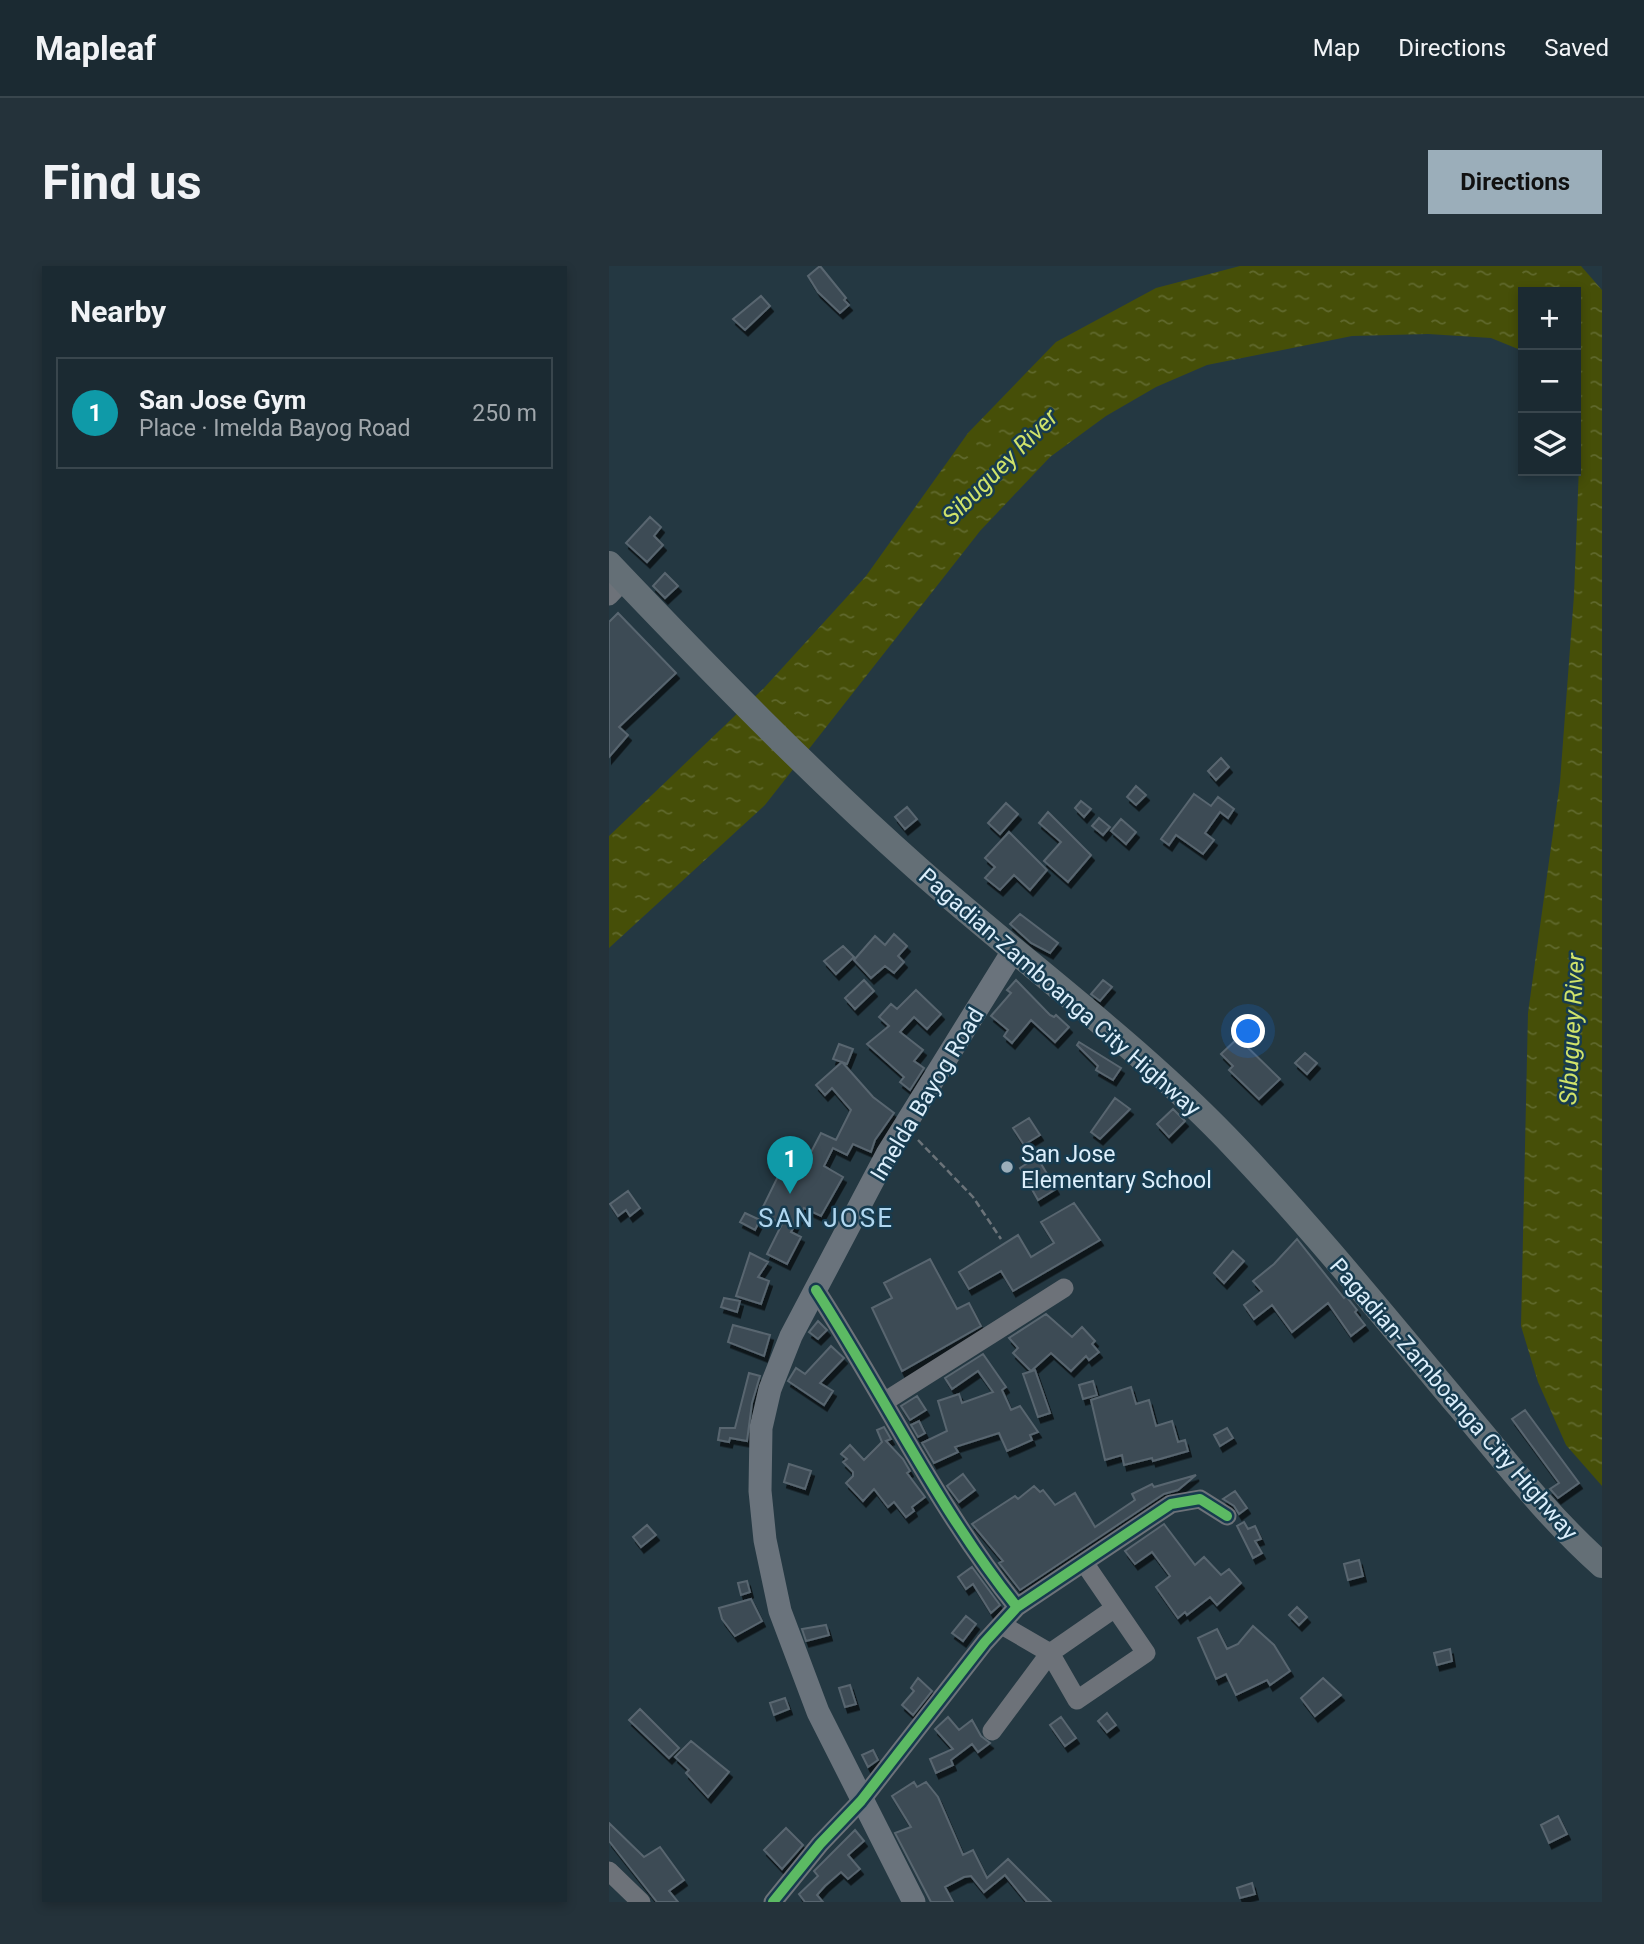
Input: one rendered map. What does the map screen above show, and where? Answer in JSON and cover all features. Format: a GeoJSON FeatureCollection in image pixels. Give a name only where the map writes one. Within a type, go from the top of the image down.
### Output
{"type":"FeatureCollection","features":[{"type":"Feature","properties":{"kind":"highway","name":"Pagadian-Zamboanga City Highway"},"geometry":{"type":"LineString","coordinates":[[614,580],[824,785],[1013,951],[1155,1070],[1237,1149],[1395,1330],[1534,1496],[1578,1544],[1602,1565]]}},
{"type":"Feature","properties":{"kind":"main road","name":"Imelda Bayog Road"},"geometry":{"type":"LineString","coordinates":[[914,1902],[818,1712],[790,1641],[768,1562],[760,1492],[764,1411],[779,1362],[905,1125],[1013,951]]}},
{"type":"Feature","properties":{"kind":"street"},"geometry":{"type":"LineString","coordinates":[[884,1402],[1064,1288]]}},
{"type":"Feature","properties":{"kind":"street"},"geometry":{"type":"LineString","coordinates":[[816,1290],[859,1355],[914,1458],[1017,1607]]}},
{"type":"Feature","properties":{"kind":"street"},"geometry":{"type":"LineString","coordinates":[[772,1902],[820,1844],[861,1801],[1017,1607],[1171,1504],[1200,1499],[1227,1516]]}},
{"type":"Feature","properties":{"kind":"street"},"geometry":{"type":"LineString","coordinates":[[1002,1625],[1050,1653],[1077,1700],[1146,1653],[1085,1564]]}},
{"type":"Feature","properties":{"kind":"street"},"geometry":{"type":"LineString","coordinates":[[992,1731],[1050,1653],[1115,1608]]}},
{"type":"Feature","properties":{"kind":"street"},"geometry":{"type":"LineString","coordinates":[[609,1871],[642,1902]]}},
{"type":"Feature","properties":{"kind":"path"},"geometry":{"type":"LineString","coordinates":[[905,1125],[973,1197],[1001,1239]]}},
{"type":"Feature","properties":{"kind":"water","name":"Sibuguey River"},"geometry":{"type":"Polygon","coordinates":[[[1240,266],[1581,266],[1602,290],[1602,1486],[1566,1445],[1538,1382],[1521,1326],[1528,1013],[1560,782],[1574,595],[1579,476],[1581,476],[1581,287],[1518,287],[1518,349],[1491,338],[1428,334],[1352,336],[1207,365],[1156,387],[1106,416],[1050,457],[980,531],[765,805],[609,948],[609,836],[764,688],[866,576],[968,433],[1056,342],[1156,288],[1240,266]]]}},
{"type":"Feature","properties":{"kind":"building"},"geometry":{"type":"Polygon","coordinates":[[[820,266],[849,305],[840,313],[818,292],[808,276],[820,266]]]}},
{"type":"Feature","properties":{"kind":"building"},"geometry":{"type":"Polygon","coordinates":[[[761,296],[770,306],[745,330],[733,319],[761,296]]]}},
{"type":"Feature","properties":{"kind":"building"},"geometry":{"type":"Polygon","coordinates":[[[650,517],[661,527],[654,536],[663,545],[647,562],[626,543],[650,517]]]}},
{"type":"Feature","properties":{"kind":"building"},"geometry":{"type":"Polygon","coordinates":[[[665,573],[678,586],[665,598],[653,586],[665,573]]]}},
{"type":"Feature","properties":{"kind":"building"},"geometry":{"type":"Polygon","coordinates":[[[618,613],[676,673],[619,727],[628,735],[609,757],[609,622],[618,613]]]}},
{"type":"Feature","properties":{"kind":"building"},"geometry":{"type":"Polygon","coordinates":[[[1221,758],[1229,767],[1216,780],[1208,771],[1221,758]]]}},
{"type":"Feature","properties":{"kind":"building"},"geometry":{"type":"Polygon","coordinates":[[[1136,786],[1146,795],[1136,805],[1127,797],[1136,786]]]}},
{"type":"Feature","properties":{"kind":"building"},"geometry":{"type":"Polygon","coordinates":[[[1194,794],[1211,806],[1218,797],[1234,809],[1228,818],[1220,812],[1205,833],[1214,840],[1203,854],[1176,835],[1169,845],[1161,839],[1194,794]]]}},
{"type":"Feature","properties":{"kind":"building"},"geometry":{"type":"Polygon","coordinates":[[[1081,801],[1091,809],[1084,817],[1075,808],[1081,801]]]}},
{"type":"Feature","properties":{"kind":"building"},"geometry":{"type":"Polygon","coordinates":[[[1006,803],[1018,814],[1000,834],[988,823],[1006,803]]]}},
{"type":"Feature","properties":{"kind":"building"},"geometry":{"type":"Polygon","coordinates":[[[907,807],[917,819],[905,829],[895,817],[907,807]]]}},
{"type":"Feature","properties":{"kind":"building"},"geometry":{"type":"Polygon","coordinates":[[[1048,812],[1091,855],[1068,882],[1044,861],[1061,842],[1039,823],[1048,812]]]}},
{"type":"Feature","properties":{"kind":"building"},"geometry":{"type":"Polygon","coordinates":[[[1099,818],[1110,827],[1103,835],[1092,826],[1099,818]]]}},
{"type":"Feature","properties":{"kind":"building"},"geometry":{"type":"Polygon","coordinates":[[[1121,819],[1136,832],[1126,844],[1111,831],[1121,819]]]}},
{"type":"Feature","properties":{"kind":"building"},"geometry":{"type":"Polygon","coordinates":[[[1009,832],[1047,870],[1030,890],[1014,875],[1000,890],[985,878],[995,867],[985,858],[1009,832]]]}},
{"type":"Feature","properties":{"kind":"building"},"geometry":{"type":"Polygon","coordinates":[[[1020,914],[1058,943],[1050,953],[1031,943],[1010,924],[1020,914]]]}},
{"type":"Feature","properties":{"kind":"building"},"geometry":{"type":"Polygon","coordinates":[[[894,934],[907,946],[898,956],[904,962],[894,973],[885,966],[871,978],[854,960],[875,936],[885,945],[894,934]]]}},
{"type":"Feature","properties":{"kind":"building"},"geometry":{"type":"Polygon","coordinates":[[[843,946],[854,957],[836,974],[824,961],[843,946]]]}},
{"type":"Feature","properties":{"kind":"building"},"geometry":{"type":"Polygon","coordinates":[[[864,980],[874,991],[855,1009],[845,998],[864,980]]]}},
{"type":"Feature","properties":{"kind":"building"},"geometry":{"type":"Polygon","coordinates":[[[1016,980],[1050,1015],[1056,1015],[1069,1027],[1055,1042],[1031,1020],[1012,1043],[1004,1036],[1008,1030],[991,1016],[1011,993],[1007,990],[1016,980]]]}},
{"type":"Feature","properties":{"kind":"building"},"geometry":{"type":"Polygon","coordinates":[[[1103,980],[1112,987],[1100,1001],[1091,994],[1103,980]]]}},
{"type":"Feature","properties":{"kind":"building"},"geometry":{"type":"Polygon","coordinates":[[[916,990],[941,1014],[927,1029],[914,1017],[900,1032],[923,1050],[914,1061],[924,1068],[910,1090],[900,1082],[904,1077],[867,1044],[889,1026],[879,1017],[891,1004],[897,1009],[916,990]]]}},
{"type":"Feature","properties":{"kind":"building"},"geometry":{"type":"Polygon","coordinates":[[[1238,1038],[1280,1079],[1259,1099],[1229,1070],[1233,1066],[1221,1054],[1238,1038]]]}},
{"type":"Feature","properties":{"kind":"building"},"geometry":{"type":"Polygon","coordinates":[[[1079,1042],[1121,1068],[1113,1080],[1096,1070],[1098,1066],[1077,1045],[1079,1042]]]}},
{"type":"Feature","properties":{"kind":"building"},"geometry":{"type":"Polygon","coordinates":[[[839,1044],[853,1049],[847,1064],[833,1059],[839,1044]]]}},
{"type":"Feature","properties":{"kind":"building"},"geometry":{"type":"Polygon","coordinates":[[[1305,1053],[1317,1063],[1307,1074],[1295,1063],[1305,1053]]]}},
{"type":"Feature","properties":{"kind":"building"},"geometry":{"type":"Polygon","coordinates":[[[842,1062],[873,1097],[894,1113],[875,1140],[871,1152],[853,1144],[847,1155],[833,1148],[824,1166],[843,1177],[821,1216],[804,1208],[791,1232],[801,1237],[787,1264],[767,1254],[782,1224],[760,1213],[787,1158],[797,1163],[802,1152],[809,1156],[821,1133],[836,1140],[851,1110],[832,1088],[825,1095],[816,1085],[842,1062]]]}},
{"type":"Feature","properties":{"kind":"building"},"geometry":{"type":"Polygon","coordinates":[[[1115,1098],[1130,1109],[1100,1139],[1091,1132],[1115,1098]]]}},
{"type":"Feature","properties":{"kind":"building"},"geometry":{"type":"Polygon","coordinates":[[[1173,1109],[1185,1121],[1169,1137],[1157,1124],[1173,1109]]]}},
{"type":"Feature","properties":{"kind":"building"},"geometry":{"type":"Polygon","coordinates":[[[1029,1118],[1040,1135],[1024,1145],[1013,1128],[1029,1118]]]}},
{"type":"Feature","properties":{"kind":"building"},"geometry":{"type":"Polygon","coordinates":[[[1037,1157],[1056,1189],[1038,1200],[1020,1168],[1037,1157]]]}},
{"type":"Feature","properties":{"kind":"building"},"geometry":{"type":"Polygon","coordinates":[[[628,1191],[640,1208],[630,1216],[626,1210],[618,1216],[610,1204],[628,1191]]]}},
{"type":"Feature","properties":{"kind":"building"},"geometry":{"type":"Polygon","coordinates":[[[1074,1203],[1100,1240],[1013,1291],[1001,1271],[969,1289],[959,1272],[1018,1235],[1031,1257],[1054,1243],[1041,1222],[1074,1203]]]}},
{"type":"Feature","properties":{"kind":"building"},"geometry":{"type":"Polygon","coordinates":[[[745,1213],[760,1220],[755,1230],[740,1222],[745,1213]]]}},
{"type":"Feature","properties":{"kind":"building"},"geometry":{"type":"Polygon","coordinates":[[[1297,1239],[1344,1298],[1346,1296],[1357,1310],[1355,1312],[1365,1325],[1351,1336],[1328,1303],[1292,1332],[1272,1305],[1254,1319],[1244,1305],[1262,1291],[1253,1281],[1274,1264],[1297,1239]]]}},
{"type":"Feature","properties":{"kind":"building"},"geometry":{"type":"Polygon","coordinates":[[[1233,1251],[1244,1261],[1224,1283],[1214,1273],[1233,1251]]]}},
{"type":"Feature","properties":{"kind":"building"},"geometry":{"type":"Polygon","coordinates":[[[750,1253],[768,1262],[758,1277],[769,1281],[761,1304],[736,1296],[750,1253]]]}},
{"type":"Feature","properties":{"kind":"building"},"geometry":{"type":"Polygon","coordinates":[[[930,1259],[957,1309],[969,1303],[981,1326],[902,1371],[872,1308],[892,1298],[884,1283],[930,1259]]]}},
{"type":"Feature","properties":{"kind":"building"},"geometry":{"type":"Polygon","coordinates":[[[724,1298],[740,1301],[737,1312],[721,1307],[724,1298]]]}},
{"type":"Feature","properties":{"kind":"building"},"geometry":{"type":"Polygon","coordinates":[[[1046,1314],[1072,1337],[1082,1327],[1095,1341],[1092,1344],[1099,1352],[1089,1360],[1086,1356],[1071,1371],[1051,1353],[1031,1371],[1013,1353],[1018,1348],[1009,1338],[1046,1314]]]}},
{"type":"Feature","properties":{"kind":"building"},"geometry":{"type":"Polygon","coordinates":[[[818,1321],[827,1330],[818,1339],[809,1332],[818,1321]]]}},
{"type":"Feature","properties":{"kind":"building"},"geometry":{"type":"Polygon","coordinates":[[[733,1325],[770,1335],[764,1356],[728,1342],[733,1325]]]}},
{"type":"Feature","properties":{"kind":"building"},"geometry":{"type":"Polygon","coordinates":[[[831,1346],[844,1358],[820,1383],[833,1391],[824,1405],[788,1381],[796,1368],[805,1374],[831,1346]]]}},
{"type":"Feature","properties":{"kind":"building"},"geometry":{"type":"Polygon","coordinates":[[[983,1354],[1006,1387],[1002,1390],[1011,1410],[1020,1406],[1038,1432],[1030,1435],[1032,1440],[1007,1451],[999,1433],[955,1447],[958,1452],[934,1463],[922,1443],[947,1431],[938,1401],[959,1394],[962,1403],[993,1392],[978,1371],[952,1389],[945,1378],[983,1354]]]}},
{"type":"Feature","properties":{"kind":"building"},"geometry":{"type":"Polygon","coordinates":[[[1035,1370],[1050,1413],[1038,1417],[1023,1374],[1035,1370]]]}},
{"type":"Feature","properties":{"kind":"building"},"geometry":{"type":"Polygon","coordinates":[[[749,1373],[760,1376],[752,1403],[747,1441],[730,1438],[729,1442],[718,1440],[720,1428],[735,1428],[749,1373]]]}},
{"type":"Feature","properties":{"kind":"building"},"geometry":{"type":"Polygon","coordinates":[[[1093,1381],[1097,1395],[1083,1399],[1079,1385],[1093,1381]]]}},
{"type":"Feature","properties":{"kind":"building"},"geometry":{"type":"Polygon","coordinates":[[[1131,1387],[1136,1404],[1149,1400],[1156,1426],[1172,1421],[1178,1442],[1185,1440],[1188,1451],[1153,1461],[1152,1458],[1124,1465],[1122,1455],[1105,1460],[1091,1400],[1131,1387]]]}},
{"type":"Feature","properties":{"kind":"building"},"geometry":{"type":"Polygon","coordinates":[[[917,1396],[926,1410],[910,1420],[901,1406],[917,1396]]]}},
{"type":"Feature","properties":{"kind":"building"},"geometry":{"type":"Polygon","coordinates":[[[1525,1410],[1579,1483],[1558,1498],[1550,1489],[1559,1483],[1512,1419],[1525,1410]]]}},
{"type":"Feature","properties":{"kind":"building"},"geometry":{"type":"Polygon","coordinates":[[[919,1421],[925,1433],[918,1437],[911,1425],[919,1421]]]}},
{"type":"Feature","properties":{"kind":"building"},"geometry":{"type":"Polygon","coordinates":[[[884,1427],[891,1439],[886,1441],[903,1459],[910,1471],[907,1473],[925,1497],[912,1507],[914,1511],[906,1517],[894,1502],[888,1507],[874,1489],[863,1501],[846,1483],[853,1476],[853,1472],[843,1462],[847,1459],[841,1454],[850,1445],[864,1460],[882,1442],[877,1430],[884,1427]]]}},
{"type":"Feature","properties":{"kind":"building"},"geometry":{"type":"Polygon","coordinates":[[[1227,1428],[1233,1438],[1220,1446],[1214,1435],[1227,1428]]]}},
{"type":"Feature","properties":{"kind":"building"},"geometry":{"type":"Polygon","coordinates":[[[789,1464],[811,1471],[805,1489],[784,1482],[789,1464]]]}},
{"type":"Feature","properties":{"kind":"building"},"geometry":{"type":"Polygon","coordinates":[[[963,1474],[975,1490],[959,1502],[947,1486],[963,1474]]]}},
{"type":"Feature","properties":{"kind":"building"},"geometry":{"type":"Polygon","coordinates":[[[1196,1475],[1178,1490],[1164,1494],[1020,1590],[999,1563],[1003,1561],[972,1524],[1015,1496],[1018,1499],[1034,1486],[1040,1492],[1043,1490],[1055,1505],[1075,1493],[1095,1527],[1135,1500],[1132,1494],[1152,1484],[1154,1487],[1196,1475]]]}},
{"type":"Feature","properties":{"kind":"building"},"geometry":{"type":"Polygon","coordinates":[[[1235,1491],[1247,1508],[1239,1514],[1234,1506],[1223,1499],[1235,1491]]]}},
{"type":"Feature","properties":{"kind":"building"},"geometry":{"type":"Polygon","coordinates":[[[1244,1522],[1248,1529],[1255,1526],[1261,1539],[1255,1541],[1262,1553],[1253,1558],[1237,1526],[1244,1522]]]}},
{"type":"Feature","properties":{"kind":"building"},"geometry":{"type":"Polygon","coordinates":[[[1164,1524],[1195,1565],[1204,1557],[1221,1575],[1229,1569],[1241,1583],[1217,1605],[1210,1597],[1187,1615],[1185,1612],[1178,1618],[1156,1587],[1170,1576],[1152,1552],[1135,1564],[1125,1551],[1164,1524]]]}},
{"type":"Feature","properties":{"kind":"building"},"geometry":{"type":"Polygon","coordinates":[[[647,1525],[656,1535],[641,1547],[633,1537],[647,1525]]]}},
{"type":"Feature","properties":{"kind":"building"},"geometry":{"type":"Polygon","coordinates":[[[1359,1560],[1363,1576],[1348,1580],[1344,1564],[1359,1560]]]}},
{"type":"Feature","properties":{"kind":"building"},"geometry":{"type":"Polygon","coordinates":[[[972,1567],[1000,1605],[991,1613],[973,1584],[966,1589],[958,1577],[972,1567]]]}},
{"type":"Feature","properties":{"kind":"building"},"geometry":{"type":"Polygon","coordinates":[[[747,1581],[750,1592],[741,1595],[738,1583],[747,1581]]]}},
{"type":"Feature","properties":{"kind":"building"},"geometry":{"type":"Polygon","coordinates":[[[751,1599],[762,1621],[735,1636],[722,1619],[719,1608],[751,1599]]]}},
{"type":"Feature","properties":{"kind":"building"},"geometry":{"type":"Polygon","coordinates":[[[1297,1607],[1307,1617],[1299,1625],[1289,1615],[1297,1607]]]}},
{"type":"Feature","properties":{"kind":"building"},"geometry":{"type":"Polygon","coordinates":[[[966,1616],[976,1624],[963,1641],[952,1633],[966,1616]]]}},
{"type":"Feature","properties":{"kind":"building"},"geometry":{"type":"Polygon","coordinates":[[[826,1625],[829,1635],[806,1641],[802,1629],[826,1625]]]}},
{"type":"Feature","properties":{"kind":"building"},"geometry":{"type":"Polygon","coordinates":[[[1253,1626],[1274,1645],[1290,1671],[1270,1685],[1267,1680],[1236,1695],[1226,1674],[1216,1679],[1198,1638],[1217,1629],[1227,1649],[1238,1644],[1253,1626]]]}},
{"type":"Feature","properties":{"kind":"building"},"geometry":{"type":"Polygon","coordinates":[[[1450,1649],[1452,1661],[1437,1665],[1434,1653],[1450,1649]]]}},
{"type":"Feature","properties":{"kind":"building"},"geometry":{"type":"Polygon","coordinates":[[[918,1678],[932,1691],[913,1715],[902,1705],[914,1691],[911,1688],[918,1678]]]}},
{"type":"Feature","properties":{"kind":"building"},"geometry":{"type":"Polygon","coordinates":[[[1323,1678],[1341,1695],[1315,1716],[1301,1698],[1323,1678]]]}},
{"type":"Feature","properties":{"kind":"building"},"geometry":{"type":"Polygon","coordinates":[[[850,1685],[856,1704],[845,1707],[839,1688],[850,1685]]]}},
{"type":"Feature","properties":{"kind":"building"},"geometry":{"type":"Polygon","coordinates":[[[785,1698],[789,1709],[774,1715],[770,1703],[785,1698]]]}},
{"type":"Feature","properties":{"kind":"building"},"geometry":{"type":"Polygon","coordinates":[[[640,1709],[679,1748],[669,1758],[629,1720],[640,1709]]]}},
{"type":"Feature","properties":{"kind":"building"},"geometry":{"type":"Polygon","coordinates":[[[1107,1713],[1116,1725],[1107,1732],[1098,1721],[1107,1713]]]}},
{"type":"Feature","properties":{"kind":"building"},"geometry":{"type":"Polygon","coordinates":[[[948,1717],[959,1730],[972,1720],[981,1736],[990,1743],[978,1752],[972,1744],[951,1760],[953,1765],[936,1773],[930,1759],[953,1749],[935,1729],[948,1717]]]}},
{"type":"Feature","properties":{"kind":"building"},"geometry":{"type":"Polygon","coordinates":[[[1061,1717],[1076,1738],[1065,1746],[1050,1725],[1061,1717]]]}},
{"type":"Feature","properties":{"kind":"building"},"geometry":{"type":"Polygon","coordinates":[[[691,1741],[729,1772],[708,1797],[686,1773],[689,1770],[675,1757],[691,1741]]]}},
{"type":"Feature","properties":{"kind":"building"},"geometry":{"type":"Polygon","coordinates":[[[873,1750],[878,1760],[868,1767],[862,1755],[873,1750]]]}},
{"type":"Feature","properties":{"kind":"building"},"geometry":{"type":"Polygon","coordinates":[[[914,1782],[917,1787],[926,1782],[938,1797],[963,1855],[973,1850],[987,1878],[1008,1859],[1051,1902],[1027,1902],[1005,1875],[984,1892],[971,1876],[964,1877],[945,1887],[953,1902],[931,1902],[895,1833],[911,1827],[892,1796],[914,1782]]]}},
{"type":"Feature","properties":{"kind":"building"},"geometry":{"type":"Polygon","coordinates":[[[1558,1816],[1567,1834],[1549,1843],[1541,1825],[1558,1816]]]}},
{"type":"Feature","properties":{"kind":"building"},"geometry":{"type":"Polygon","coordinates":[[[609,1823],[644,1857],[660,1847],[684,1880],[669,1891],[678,1902],[657,1902],[609,1841],[609,1823]]]}},
{"type":"Feature","properties":{"kind":"building"},"geometry":{"type":"Polygon","coordinates":[[[786,1828],[803,1845],[782,1869],[764,1850],[786,1828]]]}},
{"type":"Feature","properties":{"kind":"building"},"geometry":{"type":"Polygon","coordinates":[[[855,1830],[864,1841],[848,1855],[860,1869],[848,1879],[841,1872],[825,1886],[817,1895],[823,1902],[805,1902],[799,1894],[818,1876],[814,1871],[855,1830]]]}},
{"type":"Feature","properties":{"kind":"building"},"geometry":{"type":"Polygon","coordinates":[[[1252,1883],[1255,1894],[1240,1898],[1237,1888],[1252,1883]]]}},
{"type":"Feature","properties":{"kind":"cycle path"},"geometry":{"type":"LineString","coordinates":[[816,1290],[962,1531],[1017,1607]]}},
{"type":"Feature","properties":{"kind":"cycle path"},"geometry":{"type":"LineString","coordinates":[[773,1902],[820,1844],[861,1801],[985,1642],[1017,1607],[1171,1504],[1200,1499],[1227,1516]]}},
{"type":"Feature","properties":{"kind":"place","name":"San Jose Elementary School"},"geometry":{"type":"Point","coordinates":[1007,1167]}},
{"type":"Feature","properties":{"kind":"place","name":"San Jose Gym"},"geometry":{"type":"Point","coordinates":[790,1194]}},
{"type":"Feature","properties":{"kind":"district","name":"SAN JOSE"},"geometry":{"type":"Point","coordinates":[826,1218]}}]}
